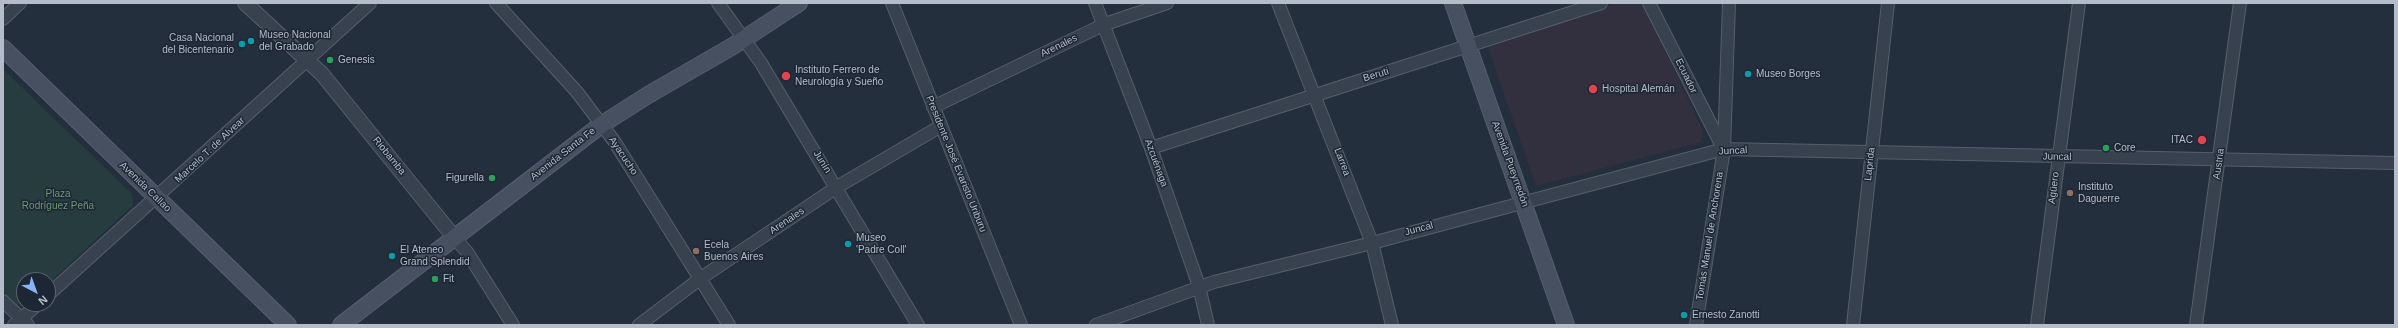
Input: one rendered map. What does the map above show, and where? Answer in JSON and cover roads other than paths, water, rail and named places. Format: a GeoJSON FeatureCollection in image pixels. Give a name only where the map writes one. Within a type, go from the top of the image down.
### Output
{"type":"FeatureCollection","features":[{"type":"Feature","properties":{"kind":"main road","name":"Avenida Santa Fe"},"geometry":{"type":"LineString","coordinates":[[341,325],[601,125],[744,39],[799,3]]}},
{"type":"Feature","properties":{"kind":"main road","name":"Avenida Pueyrredón"},"geometry":{"type":"LineString","coordinates":[[1453,3],[1566,325]]}},
{"type":"Feature","properties":{"kind":"main road","name":"Avenida Callao"},"geometry":{"type":"LineString","coordinates":[[3,48],[288,325]]}},
{"type":"Feature","properties":{"kind":"street"},"geometry":{"type":"LineString","coordinates":[[3,19],[20,3]]}},
{"type":"Feature","properties":{"kind":"street","name":"Riobamba"},"geometry":{"type":"LineString","coordinates":[[245,3],[308,60],[332,85],[467,252],[513,325]]}},
{"type":"Feature","properties":{"kind":"street","name":"Marcelo T. de Alvear"},"geometry":{"type":"LineString","coordinates":[[56,288],[157,198],[370,3]]}},
{"type":"Feature","properties":{"kind":"street","name":"Ayacucho"},"geometry":{"type":"LineString","coordinates":[[496,3],[577,92],[614,141],[729,325]]}},
{"type":"Feature","properties":{"kind":"street","name":"Junín"},"geometry":{"type":"LineString","coordinates":[[718,3],[744,39],[837,186],[918,325]]}},
{"type":"Feature","properties":{"kind":"street","name":"Presidente José Evaristo Uriburu"},"geometry":{"type":"LineString","coordinates":[[892,3],[1021,325]]}},
{"type":"Feature","properties":{"kind":"street","name":"Azcuénaga"},"geometry":{"type":"LineString","coordinates":[[1096,3],[1151,148],[1199,286],[1208,325]]}},
{"type":"Feature","properties":{"kind":"street","name":"Arenales"},"geometry":{"type":"LineString","coordinates":[[933,108],[1105,24],[1167,3]]}},
{"type":"Feature","properties":{"kind":"street","name":"Larrea"},"geometry":{"type":"LineString","coordinates":[[1278,3],[1315,94],[1372,243],[1392,325]]}},
{"type":"Feature","properties":{"kind":"street","name":"Beruti"},"geometry":{"type":"LineString","coordinates":[[1151,148],[1601,3]]}},
{"type":"Feature","properties":{"kind":"street","name":"Ecuador"},"geometry":{"type":"LineString","coordinates":[[1649,3],[1700,105],[1724,149]]}},
{"type":"Feature","properties":{"kind":"street","name":"Tomás Manuel de Anchorena"},"geometry":{"type":"LineString","coordinates":[[1696,325],[1724,149],[1730,3]]}},
{"type":"Feature","properties":{"kind":"street","name":"Laprida"},"geometry":{"type":"LineString","coordinates":[[1853,325],[1888,3]]}},
{"type":"Feature","properties":{"kind":"street","name":"Agüero"},"geometry":{"type":"LineString","coordinates":[[2036,325],[2078,3]]}},
{"type":"Feature","properties":{"kind":"street","name":"Austria"},"geometry":{"type":"LineString","coordinates":[[2196,325],[2240,3]]}},
{"type":"Feature","properties":{"kind":"street"},"geometry":{"type":"LineString","coordinates":[[1700,105],[1706,110],[1715,112],[1723,107],[1725,103]]}},
{"type":"Feature","properties":{"kind":"street","name":"Arenales"},"geometry":{"type":"LineString","coordinates":[[639,325],[701,278],[837,186],[941,126]]}},
{"type":"Feature","properties":{"kind":"street","name":"Juncal"},"geometry":{"type":"LineString","coordinates":[[1096,325],[1199,286],[1372,243],[1724,149],[1871,154],[2395,163]]}},
{"type":"Feature","properties":{"kind":"street"},"geometry":{"type":"LineString","coordinates":[[3,301],[21,323],[31,312]]}},
{"type":"Feature","properties":{"kind":"place","name":"Museo Nacional del Grabado"},"geometry":{"type":"Point","coordinates":[251,41]}},
{"type":"Feature","properties":{"kind":"place","name":"Casa Nacional del Bicentenario"},"geometry":{"type":"Point","coordinates":[242,44]}},
{"type":"Feature","properties":{"kind":"place","name":"Genesis"},"geometry":{"type":"Point","coordinates":[330,60]}},
{"type":"Feature","properties":{"kind":"place","name":"Museo Borges"},"geometry":{"type":"Point","coordinates":[1748,74]}},
{"type":"Feature","properties":{"kind":"place","name":"Instituto Ferrero de Neurología y Sueño"},"geometry":{"type":"Point","coordinates":[786,76]}},
{"type":"Feature","properties":{"kind":"place","name":"Hospital Alemán"},"geometry":{"type":"Point","coordinates":[1593,89]}},
{"type":"Feature","properties":{"kind":"place","name":"ITAC"},"geometry":{"type":"Point","coordinates":[2202,140]}},
{"type":"Feature","properties":{"kind":"place","name":"Core"},"geometry":{"type":"Point","coordinates":[2106,148]}},
{"type":"Feature","properties":{"kind":"place","name":"Figurella"},"geometry":{"type":"Point","coordinates":[492,178]}},
{"type":"Feature","properties":{"kind":"place","name":"Instituto Daguerre"},"geometry":{"type":"Point","coordinates":[2070,193]}},
{"type":"Feature","properties":{"kind":"place","name":"Museo 'Padre Coll'"},"geometry":{"type":"Point","coordinates":[848,244]}},
{"type":"Feature","properties":{"kind":"place","name":"Ecela Buenos Aires"},"geometry":{"type":"Point","coordinates":[696,251]}},
{"type":"Feature","properties":{"kind":"place","name":"El Ateneo Grand Splendid"},"geometry":{"type":"Point","coordinates":[392,256]}},
{"type":"Feature","properties":{"kind":"place","name":"Fit"},"geometry":{"type":"Point","coordinates":[435,279]}},
{"type":"Feature","properties":{"kind":"place","name":"Ernesto Zanotti"},"geometry":{"type":"Point","coordinates":[1684,315]}},
{"type":"Feature","properties":{"kind":"park label","name":"Plaza Rodríguez Peña"},"geometry":{"type":"Point","coordinates":[58,200]}}]}
